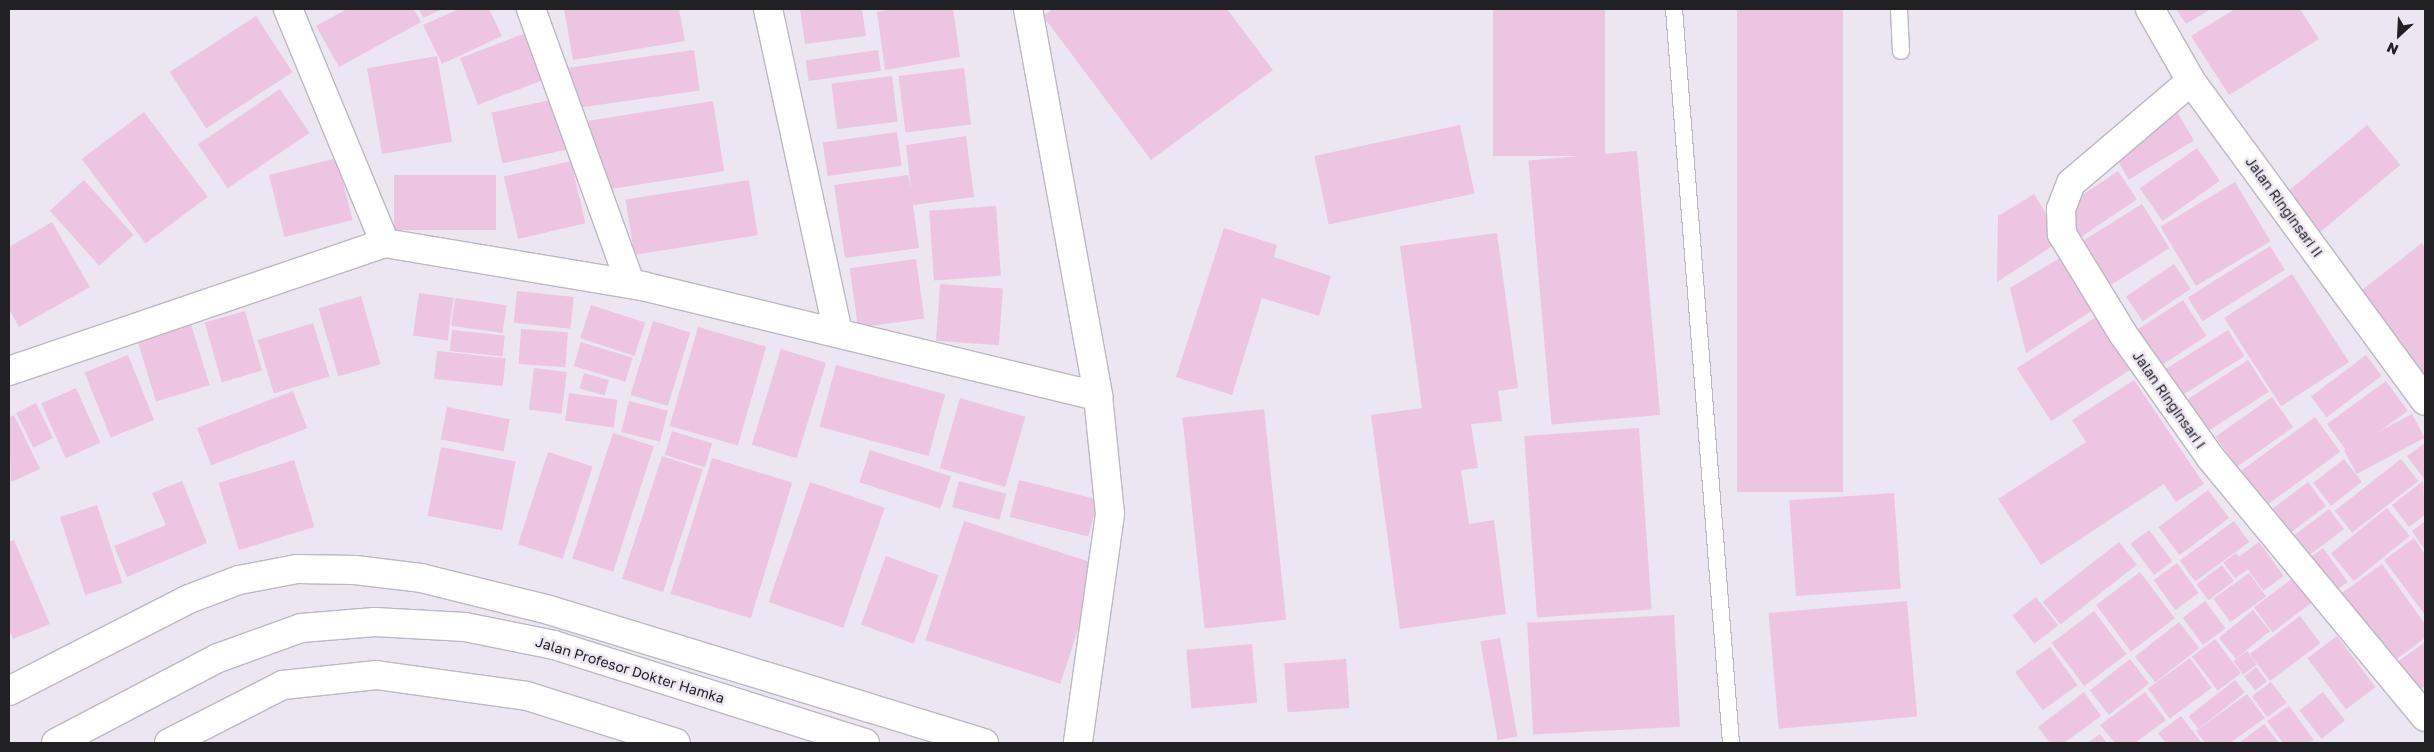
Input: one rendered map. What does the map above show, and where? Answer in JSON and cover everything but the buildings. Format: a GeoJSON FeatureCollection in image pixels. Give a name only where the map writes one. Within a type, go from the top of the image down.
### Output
{"type":"FeatureCollection","features":[{"type":"Feature","properties":{"kind":"street"},"geometry":{"type":"LineString","coordinates":[[288,9],[385,243]]}},
{"type":"Feature","properties":{"kind":"street"},"geometry":{"type":"LineString","coordinates":[[531,9],[630,283]]}},
{"type":"Feature","properties":{"kind":"street"},"geometry":{"type":"LineString","coordinates":[[768,9],[838,332]]}},
{"type":"Feature","properties":{"kind":"street"},"geometry":{"type":"LineString","coordinates":[[1028,9],[1098,396],[1110,514],[1078,743]]}},
{"type":"Feature","properties":{"kind":"street","name":"Jalan Ringinsari II"},"geometry":{"type":"LineString","coordinates":[[2150,9],[2191,81],[2425,401]]}},
{"type":"Feature","properties":{"kind":"street","name":"Jalan Ringinsari I"},"geometry":{"type":"LineString","coordinates":[[2191,81],[2071,183],[2061,210],[2062,234],[2123,334],[2210,457],[2425,717]]}},
{"type":"Feature","properties":{"kind":"street"},"geometry":{"type":"LineString","coordinates":[[9,371],[385,243],[630,283],[1098,396]]}},
{"type":"Feature","properties":{"kind":"street"},"geometry":{"type":"LineString","coordinates":[[9,691],[189,599],[239,580],[297,569],[355,570],[421,578],[549,610],[984,743]]}},
{"type":"Feature","properties":{"kind":"street","name":"Jalan Profesor Dokter Hamka"},"geometry":{"type":"LineString","coordinates":[[56,743],[218,658],[301,628],[376,622],[465,627],[554,645],[865,743]]}},
{"type":"Feature","properties":{"kind":"street"},"geometry":{"type":"LineString","coordinates":[[169,743],[283,686],[376,674],[527,696],[676,743]]}},
{"type":"Feature","properties":{"kind":"lane"},"geometry":{"type":"LineString","coordinates":[[1674,9],[1731,743]]}},
{"type":"Feature","properties":{"kind":"lane"},"geometry":{"type":"LineString","coordinates":[[1899,9],[1901,51]]}}]}
